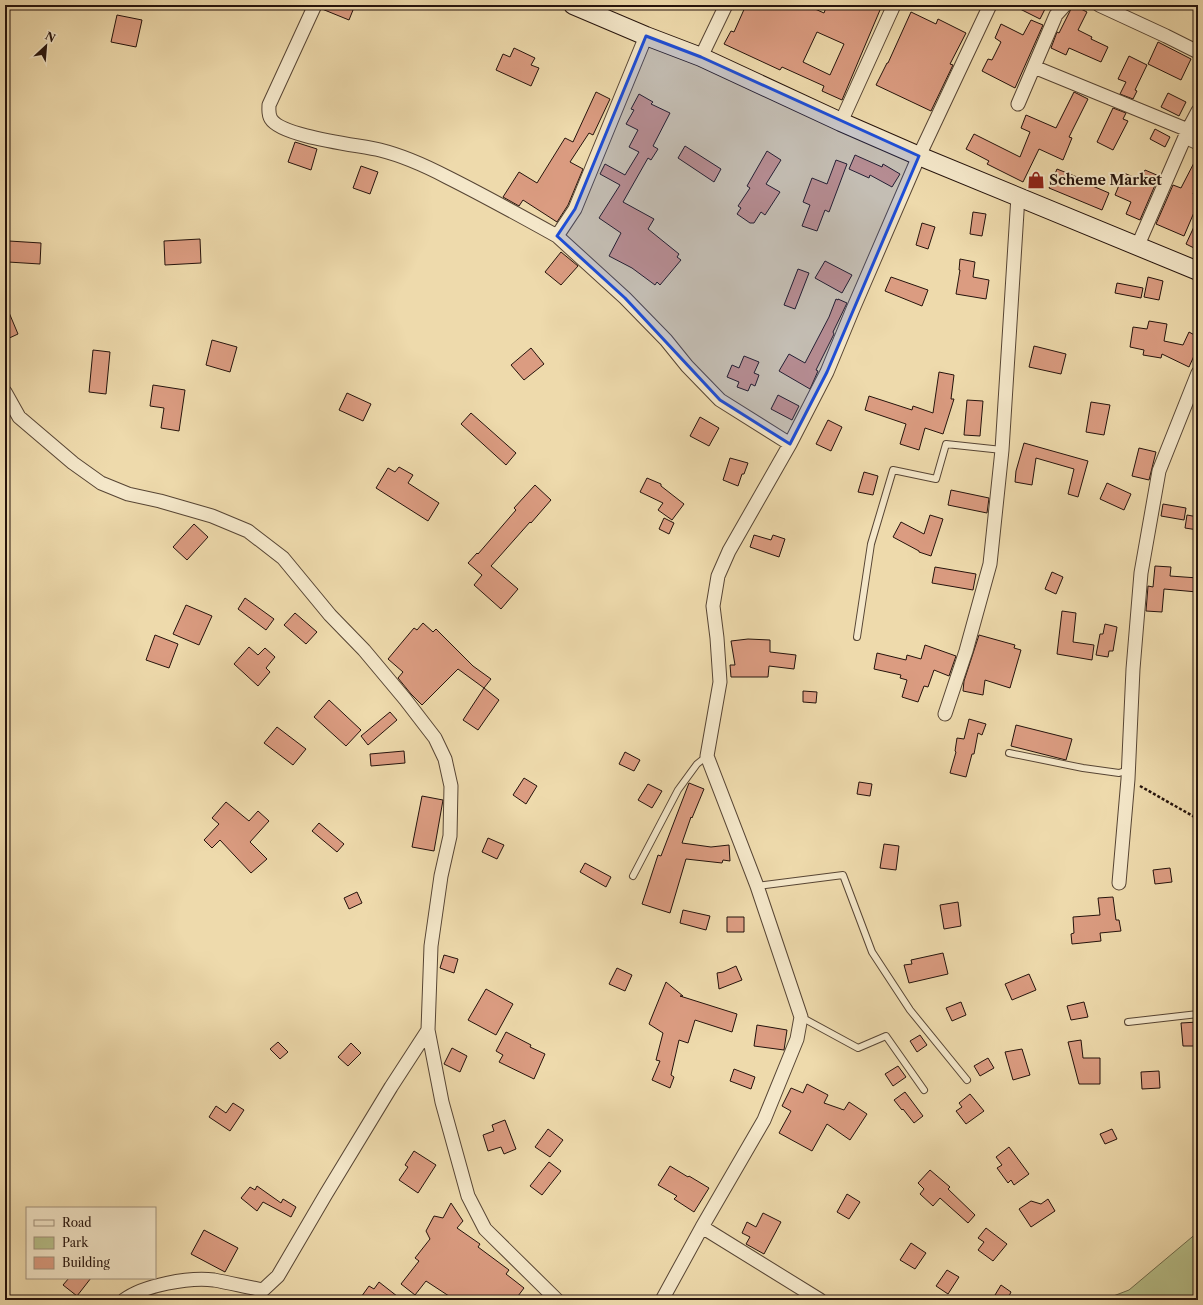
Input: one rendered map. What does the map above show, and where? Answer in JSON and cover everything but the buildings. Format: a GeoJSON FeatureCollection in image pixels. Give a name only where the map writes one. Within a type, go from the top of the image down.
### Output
{"type":"FeatureCollection","features":[{"type":"Feature","properties":{"kind":"main road"},"geometry":{"type":"LineString","coordinates":[[573,5],[646,36],[701,57],[841,122],[919,156],[1198,271]]}},
{"type":"Feature","properties":{"kind":"street"},"geometry":{"type":"LineString","coordinates":[[315,5],[270,105],[268,113],[271,120],[282,127],[305,136],[381,150],[408,159],[463,185],[557,236],[625,298],[666,340],[687,366],[720,400],[790,444]]}},
{"type":"Feature","properties":{"kind":"street"},"geometry":{"type":"LineString","coordinates":[[701,57],[726,5]]}},
{"type":"Feature","properties":{"kind":"street"},"geometry":{"type":"LineString","coordinates":[[841,122],[894,5]]}},
{"type":"Feature","properties":{"kind":"street"},"geometry":{"type":"LineString","coordinates":[[662,1300],[764,1120],[797,1039],[801,1017],[757,886],[707,756],[720,682],[713,606],[718,576],[729,551],[790,444],[827,372],[919,156],[990,5]]}},
{"type":"Feature","properties":{"kind":"street"},"geometry":{"type":"LineString","coordinates":[[1018,104],[1056,15],[1065,5]]}},
{"type":"Feature","properties":{"kind":"street"},"geometry":{"type":"LineString","coordinates":[[1098,5],[1198,52]]}},
{"type":"Feature","properties":{"kind":"street"},"geometry":{"type":"LineString","coordinates":[[557,236],[576,209],[646,36]]}},
{"type":"Feature","properties":{"kind":"street"},"geometry":{"type":"LineString","coordinates":[[1034,67],[1186,134],[1198,144]]}},
{"type":"Feature","properties":{"kind":"street"},"geometry":{"type":"LineString","coordinates":[[1138,246],[1186,134],[1198,110]]}},
{"type":"Feature","properties":{"kind":"street"},"geometry":{"type":"LineString","coordinates":[[945,714],[966,651],[990,564],[1002,450],[1018,196]]}},
{"type":"Feature","properties":{"kind":"street"},"geometry":{"type":"LineString","coordinates":[[1119,883],[1128,774],[1133,669],[1140,573],[1159,471],[1198,373]]}},
{"type":"Feature","properties":{"kind":"street"},"geometry":{"type":"LineString","coordinates":[[5,392],[19,417],[73,463],[101,483],[128,494],[160,501],[212,516],[248,531],[283,558],[330,615],[364,650],[435,738],[445,759],[451,786],[450,836],[441,876],[431,946],[428,1030],[442,1102],[468,1196],[485,1229],[557,1300]]}},
{"type":"Feature","properties":{"kind":"street"},"geometry":{"type":"LineString","coordinates":[[5,417],[19,417]]}},
{"type":"Feature","properties":{"kind":"street"},"geometry":{"type":"LineString","coordinates":[[124,1300],[132,1294],[160,1285],[180,1281],[212,1280],[263,1290],[278,1276],[354,1147],[428,1030]]}},
{"type":"Feature","properties":{"kind":"street"},"geometry":{"type":"LineString","coordinates":[[702,1227],[820,1300]]}},
{"type":"Feature","properties":{"kind":"lane"},"geometry":{"type":"LineString","coordinates":[[858,637],[871,544],[893,470],[936,479],[946,444],[1002,450]]}},
{"type":"Feature","properties":{"kind":"lane"},"geometry":{"type":"LineString","coordinates":[[1010,753],[1083,768],[1128,774]]}},
{"type":"Feature","properties":{"kind":"lane"},"geometry":{"type":"LineString","coordinates":[[633,876],[678,790],[697,764],[707,756]]}},
{"type":"Feature","properties":{"kind":"lane"},"geometry":{"type":"LineString","coordinates":[[757,886],[843,875],[872,952],[910,1010],[967,1080]]}},
{"type":"Feature","properties":{"kind":"lane"},"geometry":{"type":"LineString","coordinates":[[1128,1022],[1198,1014]]}},
{"type":"Feature","properties":{"kind":"lane"},"geometry":{"type":"LineString","coordinates":[[801,1017],[858,1048],[886,1036],[924,1090]]}},
{"type":"Feature","properties":{"kind":"path"},"geometry":{"type":"LineString","coordinates":[[1128,774],[1198,819]]}},
{"type":"Feature","properties":{"kind":"highlighted area"},"geometry":{"type":"Polygon","coordinates":[[[646,36],[701,57],[919,156],[827,372],[790,444],[720,400],[625,298],[557,236],[575,209],[646,36]]]}},
{"type":"Feature","properties":{"kind":"green space"},"geometry":{"type":"Polygon","coordinates":[[[1198,1232],[1198,1300],[1103,1300],[1129,1290],[1198,1232]]]}},
{"type":"Feature","properties":{"kind":"place","name":"Scheme Market"},"geometry":{"type":"Point","coordinates":[1036,180]}}]}
